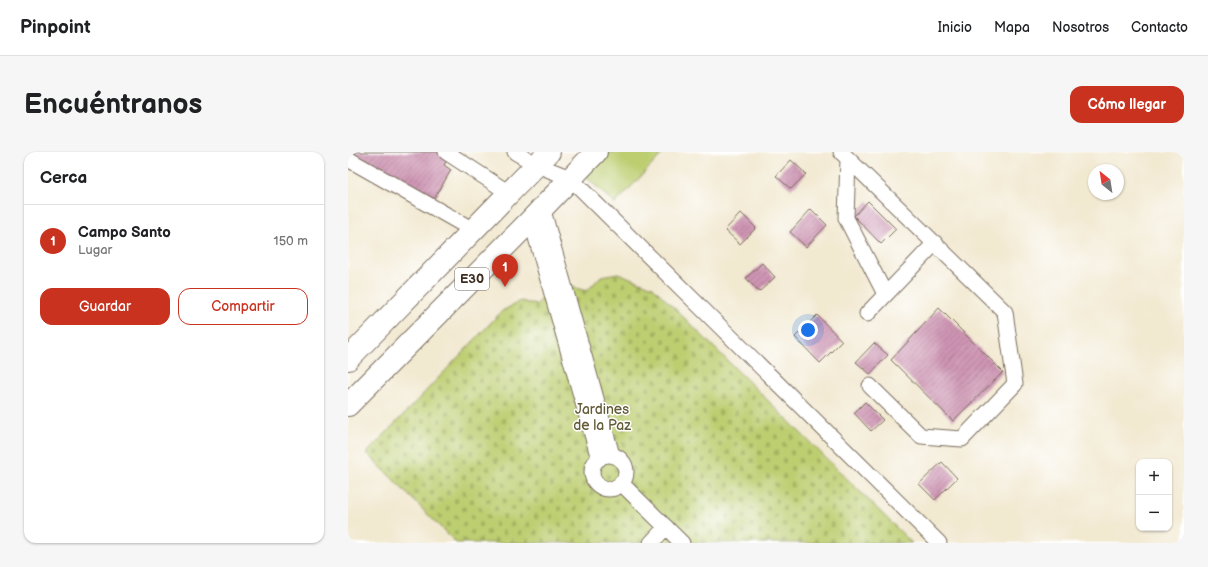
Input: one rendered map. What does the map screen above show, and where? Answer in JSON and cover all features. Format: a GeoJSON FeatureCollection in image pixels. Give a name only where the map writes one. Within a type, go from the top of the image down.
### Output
{"type":"FeatureCollection","features":[{"type":"Feature","properties":{"kind":"highway","name":"E30"},"geometry":{"type":"LineString","coordinates":[[348,405],[537,214],[596,152]]}},
{"type":"Feature","properties":{"kind":"highway","name":"E30"},"geometry":{"type":"LineString","coordinates":[[348,359],[543,158]]}},
{"type":"Feature","properties":{"kind":"street"},"geometry":{"type":"LineString","coordinates":[[446,152],[509,193]]}},
{"type":"Feature","properties":{"kind":"street"},"geometry":{"type":"LineString","coordinates":[[515,152],[543,158],[570,178],[940,543]]}},
{"type":"Feature","properties":{"kind":"street"},"geometry":{"type":"LineString","coordinates":[[845,155],[1005,312],[1015,384],[962,439],[921,436],[870,386]]}},
{"type":"Feature","properties":{"kind":"street"},"geometry":{"type":"LineString","coordinates":[[845,155],[846,218],[885,294]]}},
{"type":"Feature","properties":{"kind":"street"},"geometry":{"type":"LineString","coordinates":[[348,159],[473,230]]}},
{"type":"Feature","properties":{"kind":"street"},"geometry":{"type":"LineString","coordinates":[[537,214],[605,457]]}},
{"type":"Feature","properties":{"kind":"street"},"geometry":{"type":"LineString","coordinates":[[866,314],[935,243]]}},
{"type":"Feature","properties":{"kind":"street"},"geometry":{"type":"LineString","coordinates":[[605,457],[620,459],[625,466],[626,475],[621,484],[613,488],[603,487],[596,481],[593,472],[593,467],[605,457]]}},
{"type":"Feature","properties":{"kind":"street"},"geometry":{"type":"LineString","coordinates":[[621,484],[682,543]]}},
{"type":"Feature","properties":{"kind":"street"},"geometry":{"type":"LineString","coordinates":[[651,543],[666,528]]}},
{"type":"Feature","properties":{"kind":"green space"},"geometry":{"type":"Polygon","coordinates":[[[608,152],[664,152],[615,204],[585,176],[608,152]]]}},
{"type":"Feature","properties":{"kind":"green space","name":"Jardines de la Paz"},"geometry":{"type":"Polygon","coordinates":[[[618,273],[653,287],[912,543],[456,543],[367,453],[502,311],[521,301],[536,305],[550,289],[564,285],[587,291],[601,276],[618,273]]]}},
{"type":"Feature","properties":{"kind":"building"},"geometry":{"type":"Polygon","coordinates":[[[350,152],[441,152],[449,156],[444,165],[451,170],[433,201],[350,152]]]}},
{"type":"Feature","properties":{"kind":"building"},"geometry":{"type":"Polygon","coordinates":[[[791,160],[806,174],[791,189],[776,176],[791,160]]]}},
{"type":"Feature","properties":{"kind":"building"},"geometry":{"type":"Polygon","coordinates":[[[868,201],[896,229],[881,244],[854,216],[868,201]]]}},
{"type":"Feature","properties":{"kind":"building"},"geometry":{"type":"Polygon","coordinates":[[[811,209],[827,225],[806,247],[790,232],[811,209]]]}},
{"type":"Feature","properties":{"kind":"building"},"geometry":{"type":"Polygon","coordinates":[[[741,213],[756,228],[740,244],[725,230],[741,213]]]}},
{"type":"Feature","properties":{"kind":"building"},"geometry":{"type":"Polygon","coordinates":[[[762,263],[775,277],[759,292],[746,278],[762,263]]]}},
{"type":"Feature","properties":{"kind":"building"},"geometry":{"type":"Polygon","coordinates":[[[939,308],[1003,372],[953,421],[891,360],[939,308]]]}},
{"type":"Feature","properties":{"kind":"building"},"geometry":{"type":"Polygon","coordinates":[[[817,315],[842,341],[820,363],[795,337],[817,315]]]}},
{"type":"Feature","properties":{"kind":"building"},"geometry":{"type":"Polygon","coordinates":[[[874,343],[888,355],[870,374],[856,362],[874,343]]]}},
{"type":"Feature","properties":{"kind":"building"},"geometry":{"type":"Polygon","coordinates":[[[865,402],[883,420],[871,431],[854,413],[865,402]]]}},
{"type":"Feature","properties":{"kind":"building"},"geometry":{"type":"Polygon","coordinates":[[[942,462],[957,478],[935,500],[919,484],[942,462]]]}},
{"type":"Feature","properties":{"kind":"place","name":"Campo Santo"},"geometry":{"type":"Point","coordinates":[505,287]}}]}
